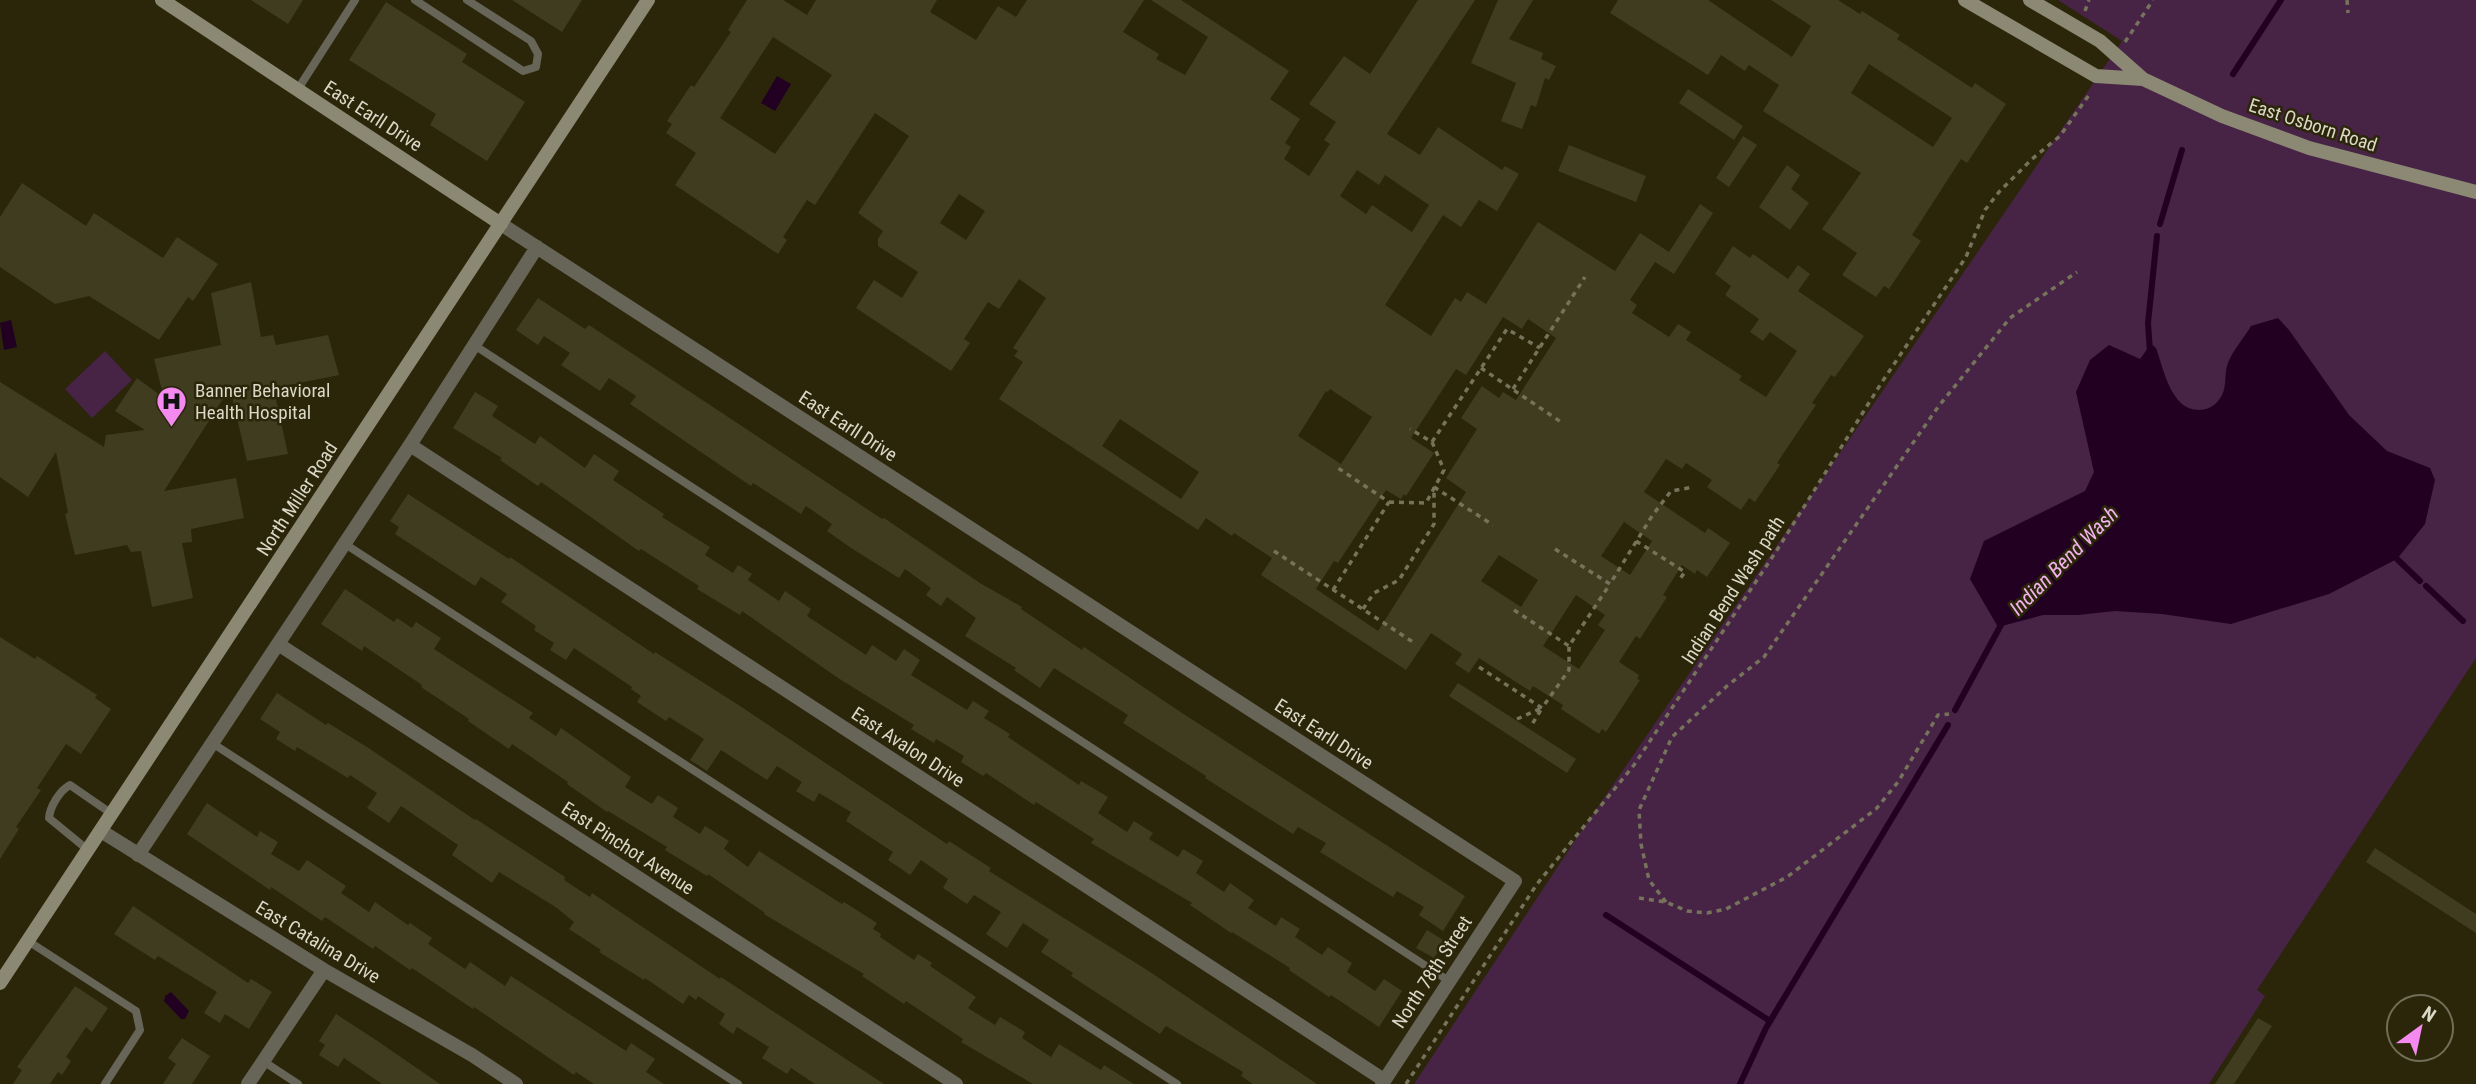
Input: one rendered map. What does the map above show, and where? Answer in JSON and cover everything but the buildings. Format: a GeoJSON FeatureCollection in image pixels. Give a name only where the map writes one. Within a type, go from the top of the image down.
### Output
{"type":"FeatureCollection","features":[{"type":"Feature","properties":{"kind":"street","name":"East Earll Drive"},"geometry":{"type":"LineString","coordinates":[[162,0],[501,224],[1515,881]]}},
{"type":"Feature","properties":{"kind":"street","name":"North Miller Road"},"geometry":{"type":"LineString","coordinates":[[0,983],[648,0]]}},
{"type":"Feature","properties":{"kind":"street","name":"East Osborn Road"},"geometry":{"type":"LineString","coordinates":[[1965,0],[2095,76],[2143,79]]}},
{"type":"Feature","properties":{"kind":"street","name":"East Osborn Road"},"geometry":{"type":"LineString","coordinates":[[2030,0],[2100,41],[2143,79],[2222,116],[2309,148],[2476,192]]}},
{"type":"Feature","properties":{"kind":"street"},"geometry":{"type":"LineString","coordinates":[[138,855],[410,445],[537,247]]}},
{"type":"Feature","properties":{"kind":"street","name":"East Avalon Drive"},"geometry":{"type":"LineString","coordinates":[[410,445],[1383,1082]]}},
{"type":"Feature","properties":{"kind":"street","name":"East Pinchot Avenue"},"geometry":{"type":"LineString","coordinates":[[278,644],[956,1084]]}},
{"type":"Feature","properties":{"kind":"street","name":"East Catalina Drive"},"geometry":{"type":"LineString","coordinates":[[101,831],[324,970],[472,1055],[516,1084]]}},
{"type":"Feature","properties":{"kind":"street","name":"North 78th Street"},"geometry":{"type":"LineString","coordinates":[[1383,1082],[1515,881]]}},
{"type":"Feature","properties":{"kind":"street"},"geometry":{"type":"LineString","coordinates":[[248,1084],[324,970]]}},
{"type":"Feature","properties":{"kind":"lane"},"geometry":{"type":"LineString","coordinates":[[298,89],[355,0]]}},
{"type":"Feature","properties":{"kind":"lane"},"geometry":{"type":"LineString","coordinates":[[415,0],[523,71],[536,67],[538,54],[531,41],[467,0]]}},
{"type":"Feature","properties":{"kind":"lane"},"geometry":{"type":"LineString","coordinates":[[474,345],[1449,981]]}},
{"type":"Feature","properties":{"kind":"lane"},"geometry":{"type":"LineString","coordinates":[[345,544],[1177,1084]]}},
{"type":"Feature","properties":{"kind":"lane"},"geometry":{"type":"LineString","coordinates":[[212,743],[738,1084]]}},
{"type":"Feature","properties":{"kind":"lane"},"geometry":{"type":"LineString","coordinates":[[88,850],[49,818],[50,811],[64,789],[69,785],[112,814]]}},
{"type":"Feature","properties":{"kind":"lane"},"geometry":{"type":"LineString","coordinates":[[28,941],[136,1011],[140,1030],[105,1084]]}},
{"type":"Feature","properties":{"kind":"lane"},"geometry":{"type":"LineString","coordinates":[[263,1061],[298,1084]]}},
{"type":"Feature","properties":{"kind":"path"},"geometry":{"type":"LineString","coordinates":[[2085,11],[2089,0]]}},
{"type":"Feature","properties":{"kind":"path"},"geometry":{"type":"LineString","coordinates":[[2347,0],[2348,13]]}},
{"type":"Feature","properties":{"kind":"path","name":"Indian Bend Wash path"},"geometry":{"type":"LineString","coordinates":[[1406,1084],[1537,884],[1634,765],[1762,573],[1882,382],[1966,257],[1985,210],[2024,167],[2060,136],[2077,112]]}},
{"type":"Feature","properties":{"kind":"path"},"geometry":{"type":"LineString","coordinates":[[1666,902],[1649,880],[1641,844],[1639,810],[1672,737],[1727,686],[1764,657],[1938,407],[2010,318],[2077,272]]}},
{"type":"Feature","properties":{"kind":"path"},"geometry":{"type":"LineString","coordinates":[[1513,390],[1585,277]]}},
{"type":"Feature","properties":{"kind":"path"},"geometry":{"type":"LineString","coordinates":[[1432,442],[1507,329],[1540,348]]}},
{"type":"Feature","properties":{"kind":"path"},"geometry":{"type":"LineString","coordinates":[[1480,367],[1561,422]]}},
{"type":"Feature","properties":{"kind":"path"},"geometry":{"type":"LineString","coordinates":[[1335,466],[1389,502],[1426,503],[1444,470],[1432,442],[1410,429]]}},
{"type":"Feature","properties":{"kind":"path"},"geometry":{"type":"LineString","coordinates":[[1434,487],[1493,525]]}},
{"type":"Feature","properties":{"kind":"path"},"geometry":{"type":"LineString","coordinates":[[1363,609],[1374,593],[1399,580],[1434,524],[1434,487]]}},
{"type":"Feature","properties":{"kind":"path"},"geometry":{"type":"LineString","coordinates":[[1531,726],[1569,670],[1569,646],[1636,541],[1671,491],[1694,487]]}},
{"type":"Feature","properties":{"kind":"path"},"geometry":{"type":"LineString","coordinates":[[1334,590],[1389,502]]}},
{"type":"Feature","properties":{"kind":"path"},"geometry":{"type":"LineString","coordinates":[[1636,541],[1685,572],[1679,580]]}},
{"type":"Feature","properties":{"kind":"path"},"geometry":{"type":"LineString","coordinates":[[1555,549],[1610,584]]}},
{"type":"Feature","properties":{"kind":"path"},"geometry":{"type":"LineString","coordinates":[[1275,551],[1416,644]]}},
{"type":"Feature","properties":{"kind":"path"},"geometry":{"type":"LineString","coordinates":[[1514,610],[1569,646]]}},
{"type":"Feature","properties":{"kind":"path"},"geometry":{"type":"LineString","coordinates":[[1479,667],[1542,708]]}},
{"type":"Feature","properties":{"kind":"path"},"geometry":{"type":"LineString","coordinates":[[1517,719],[1542,708]]}},
{"type":"Feature","properties":{"kind":"path"},"geometry":{"type":"LineString","coordinates":[[1639,898],[1666,902],[1687,911],[1707,914],[1726,909],[1787,877],[1876,809],[1898,782],[1938,715],[1950,714]]}},
{"type":"Feature","properties":{"kind":"shaded area"},"geometry":{"type":"Polygon","coordinates":[[[2058,0],[2476,0],[2476,658],[2257,990],[2265,996],[2209,1084],[1414,1084],[1580,833],[2122,41],[2058,0]]]}},
{"type":"Feature","properties":{"kind":"shaded area"},"geometry":{"type":"Polygon","coordinates":[[[105,351],[132,380],[92,418],[65,389],[105,351]]]}},
{"type":"Feature","properties":{"kind":"water"},"geometry":{"type":"Polygon","coordinates":[[[777,76],[791,84],[775,111],[761,103],[777,76]]]}},
{"type":"Feature","properties":{"kind":"water"},"geometry":{"type":"Polygon","coordinates":[[[2278,318],[2349,415],[2387,451],[2430,468],[2435,480],[2425,524],[2397,559],[2329,594],[2231,624],[2162,614],[2115,611],[2043,615],[1998,627],[1970,579],[1984,541],[2085,491],[2094,472],[2076,392],[2090,360],[2109,345],[2140,359],[2151,344],[2156,348],[2175,397],[2190,409],[2200,410],[2213,406],[2222,395],[2228,363],[2251,326],[2278,318]]]}},
{"type":"Feature","properties":{"kind":"water"},"geometry":{"type":"Polygon","coordinates":[[[11,320],[17,347],[4,350],[0,323],[11,320]]]}},
{"type":"Feature","properties":{"kind":"water"},"geometry":{"type":"Polygon","coordinates":[[[171,992],[189,1011],[185,1019],[181,1019],[164,1001],[165,996],[171,992]]]}},
{"type":"Feature","properties":{"kind":"waterway","name":"Indian Bend Wash"},"geometry":{"type":"LineString","coordinates":[[2233,74],[2281,0]]}},
{"type":"Feature","properties":{"kind":"waterway","name":"Indian Bend Wash"},"geometry":{"type":"LineString","coordinates":[[2160,224],[2182,150]]}},
{"type":"Feature","properties":{"kind":"waterway","name":"Indian Bend Wash"},"geometry":{"type":"LineString","coordinates":[[2150,352],[2148,323],[2157,236]]}},
{"type":"Feature","properties":{"kind":"waterway"},"geometry":{"type":"LineString","coordinates":[[2397,559],[2420,581]]}},
{"type":"Feature","properties":{"kind":"waterway"},"geometry":{"type":"LineString","coordinates":[[2426,586],[2463,621]]}},
{"type":"Feature","properties":{"kind":"waterway","name":"Indian Bend Wash"},"geometry":{"type":"LineString","coordinates":[[1955,710],[2002,623]]}},
{"type":"Feature","properties":{"kind":"waterway","name":"Indian Bend Wash"},"geometry":{"type":"LineString","coordinates":[[1740,1084],[1766,1028],[1948,725]]}},
{"type":"Feature","properties":{"kind":"waterway"},"geometry":{"type":"LineString","coordinates":[[1606,915],[1770,1021]]}},
{"type":"Feature","properties":{"kind":"place","name":"Banner Behavioral Health Hospital"},"geometry":{"type":"Point","coordinates":[172,428]}}]}
